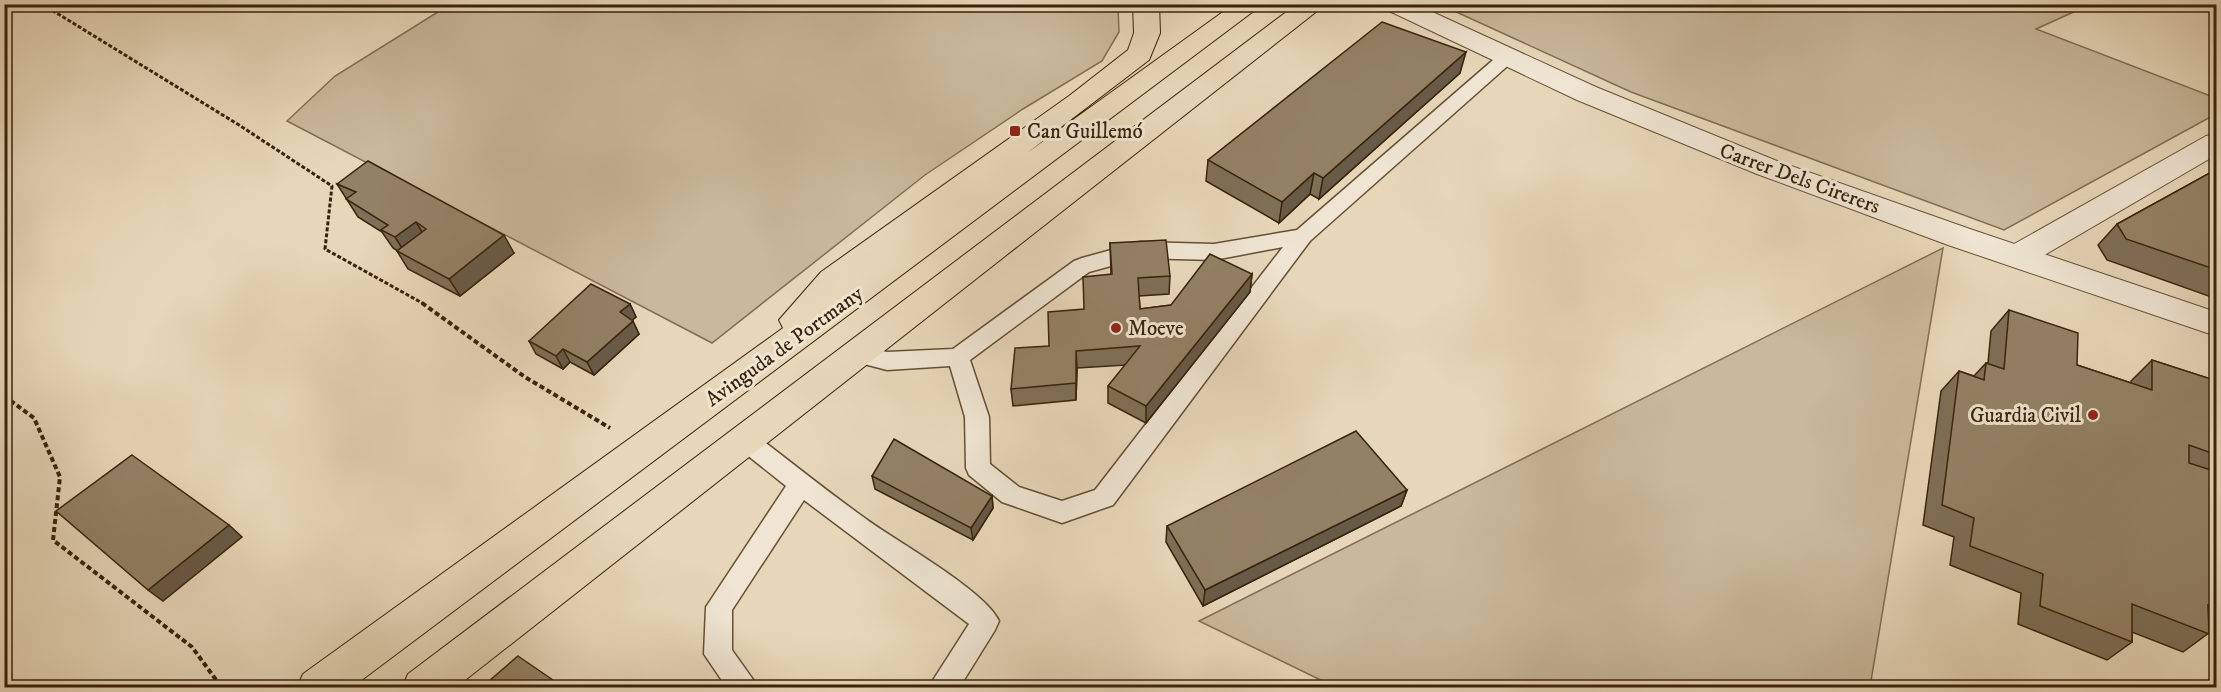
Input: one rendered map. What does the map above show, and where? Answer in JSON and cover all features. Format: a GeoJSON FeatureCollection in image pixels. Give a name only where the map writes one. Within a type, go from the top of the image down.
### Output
{"type":"FeatureCollection","features":[{"type":"Feature","properties":{"kind":"main road"},"geometry":{"type":"LineString","coordinates":[[737,381],[832,280],[1079,102],[1140,54],[1147,33],[1146,4]]}},
{"type":"Feature","properties":{"kind":"main road","name":"Avinguda de Portmany"},"geometry":{"type":"LineString","coordinates":[[317,687],[1251,4]]}},
{"type":"Feature","properties":{"kind":"main road"},"geometry":{"type":"LineString","coordinates":[[422,687],[1314,4]]}},
{"type":"Feature","properties":{"kind":"street","name":"Carrer Dels Cirerers"},"geometry":{"type":"LineString","coordinates":[[1394,4],[1506,58],[1704,143],[2018,256],[2217,324]]}},
{"type":"Feature","properties":{"kind":"street"},"geometry":{"type":"LineString","coordinates":[[2018,256],[2217,143]]}},
{"type":"Feature","properties":{"kind":"lane"},"geometry":{"type":"LineString","coordinates":[[958,357],[977,417],[978,468],[1011,495],[1062,512],[1104,498],[1303,236],[1506,58]]}},
{"type":"Feature","properties":{"kind":"lane"},"geometry":{"type":"LineString","coordinates":[[857,354],[887,361],[958,357],[1082,266],[1140,250],[1214,252],[1303,236]]}},
{"type":"Feature","properties":{"kind":"lane"},"geometry":{"type":"LineString","coordinates":[[2185,314],[2217,337]]}},
{"type":"Feature","properties":{"kind":"lane"},"geometry":{"type":"LineString","coordinates":[[745,440],[856,526],[955,595],[986,621],[957,668],[942,687]]}},
{"type":"Feature","properties":{"kind":"lane"},"geometry":{"type":"LineString","coordinates":[[745,687],[718,654],[719,607],[801,483]]}},
{"type":"Feature","properties":{"kind":"path"},"geometry":{"type":"LineString","coordinates":[[42,4],[229,119],[332,186],[325,249],[424,304],[525,377],[644,448]]}},
{"type":"Feature","properties":{"kind":"path"},"geometry":{"type":"LineString","coordinates":[[4,396],[34,418],[60,477],[53,540],[192,647],[222,687]]}},
{"type":"Feature","properties":{"kind":"shaded area"},"geometry":{"type":"Polygon","coordinates":[[[449,5],[1118,5],[1119,32],[1102,61],[1023,109],[925,175],[712,343],[287,121],[335,76],[449,5]]]}},
{"type":"Feature","properties":{"kind":"shaded area"},"geometry":{"type":"Polygon","coordinates":[[[1441,5],[2089,5],[2036,29],[2216,98],[2216,114],[2004,230],[1631,92],[1441,5]]]}},
{"type":"Feature","properties":{"kind":"shaded area"},"geometry":{"type":"Polygon","coordinates":[[[1943,248],[1870,687],[1335,687],[1199,621],[1943,248]]]}},
{"type":"Feature","properties":{"kind":"building"},"geometry":{"type":"Polygon","coordinates":[[[1382,22],[1466,52],[1323,178],[1314,173],[1282,202],[1208,160],[1382,22]]]}},
{"type":"Feature","properties":{"kind":"building"},"geometry":{"type":"Polygon","coordinates":[[[368,161],[504,235],[449,279],[397,251],[426,229],[416,222],[395,237],[381,230],[388,225],[346,199],[356,192],[337,184],[368,161]]]}},
{"type":"Feature","properties":{"kind":"building"},"geometry":{"type":"Polygon","coordinates":[[[2217,169],[2217,270],[2126,239],[2117,224],[2217,169]]]}},
{"type":"Feature","properties":{"kind":"building"},"geometry":{"type":"Polygon","coordinates":[[[1166,240],[1170,276],[1138,278],[1140,309],[1171,305],[1210,254],[1252,274],[1146,406],[1108,386],[1140,346],[1076,351],[1076,383],[1011,389],[1015,348],[1049,346],[1048,312],[1084,309],[1083,277],[1112,274],[1110,243],[1166,240]]]}},
{"type":"Feature","properties":{"kind":"building"},"geometry":{"type":"Polygon","coordinates":[[[591,284],[630,304],[620,312],[633,321],[587,362],[563,349],[556,356],[529,341],[591,284]]]}},
{"type":"Feature","properties":{"kind":"building"},"geometry":{"type":"Polygon","coordinates":[[[2009,310],[2078,333],[2077,365],[2152,390],[2152,360],[2217,381],[2217,455],[2189,445],[2189,463],[2217,472],[2217,608],[2208,605],[2209,634],[2132,604],[2132,642],[2040,606],[2043,574],[1970,546],[1974,518],[1942,505],[1959,371],[1984,380],[1986,363],[2004,369],[2009,310]]]}},
{"type":"Feature","properties":{"kind":"building"},"geometry":{"type":"Polygon","coordinates":[[[1356,431],[1407,490],[1205,590],[1167,526],[1356,431]]]}},
{"type":"Feature","properties":{"kind":"building"},"geometry":{"type":"Polygon","coordinates":[[[894,439],[992,496],[971,528],[872,476],[894,439]]]}},
{"type":"Feature","properties":{"kind":"building"},"geometry":{"type":"Polygon","coordinates":[[[132,455],[229,525],[148,590],[56,511],[132,455]]]}},
{"type":"Feature","properties":{"kind":"building"},"geometry":{"type":"Polygon","coordinates":[[[518,656],[563,687],[482,687],[518,656]]]}},
{"type":"Feature","properties":{"kind":"place","name":"Can Guillemó"},"geometry":{"type":"Point","coordinates":[1015,131]}},
{"type":"Feature","properties":{"kind":"place","name":"Moeve"},"geometry":{"type":"Point","coordinates":[1116,328]}},
{"type":"Feature","properties":{"kind":"place","name":"Guardia Civil"},"geometry":{"type":"Point","coordinates":[2093,415]}}]}
